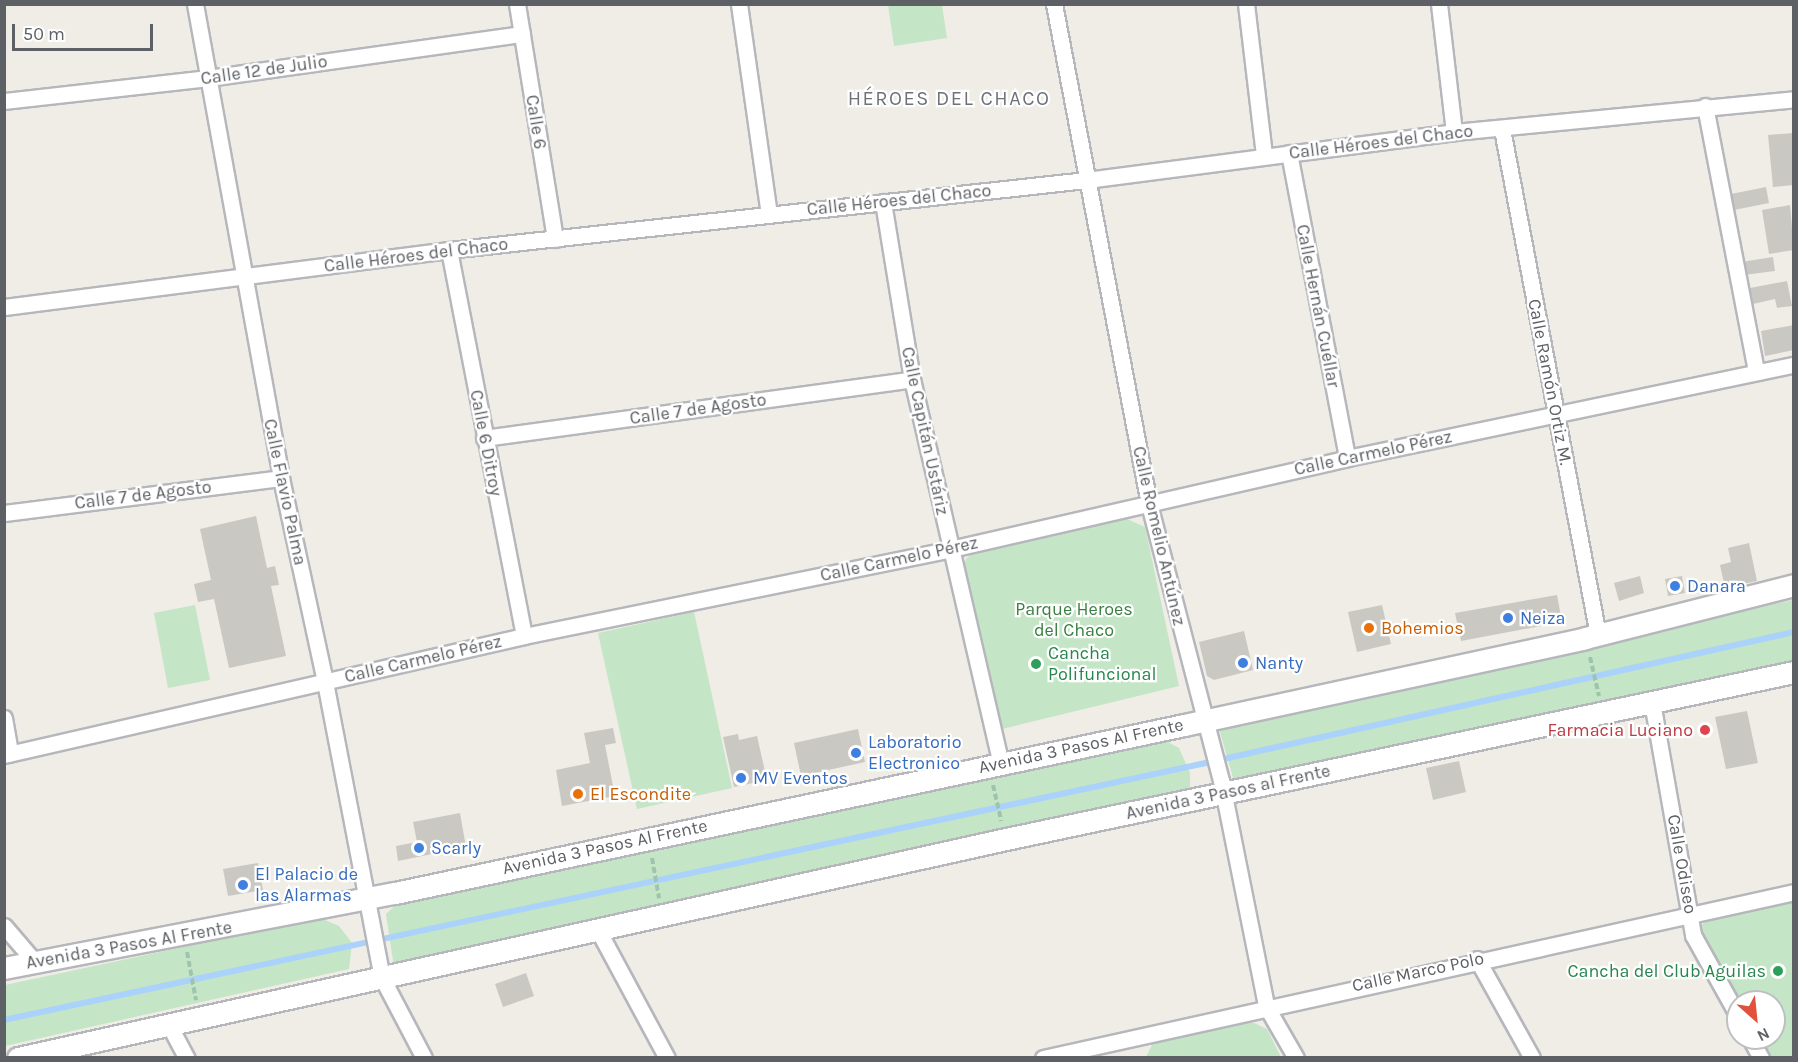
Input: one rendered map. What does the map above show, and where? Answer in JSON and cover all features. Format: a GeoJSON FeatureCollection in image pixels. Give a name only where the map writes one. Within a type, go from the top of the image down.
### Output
{"type":"FeatureCollection","features":[{"type":"Feature","properties":{"kind":"main road","name":"Avenida 3 Pasos al Frente"},"geometry":{"type":"LineString","coordinates":[[1207,728],[1598,635],[1794,585]]}},
{"type":"Feature","properties":{"kind":"main road","name":"Avenida 3 Pasos al Frente"},"geometry":{"type":"LineString","coordinates":[[662,906],[1222,787],[1794,672]]}},
{"type":"Feature","properties":{"kind":"main road","name":"Avenida 3 Pasos Al Frente"},"geometry":{"type":"LineString","coordinates":[[4,968],[184,936],[366,899],[1000,763],[1207,728]]}},
{"type":"Feature","properties":{"kind":"main road"},"geometry":{"type":"LineString","coordinates":[[18,1058],[380,970],[598,930],[662,906]]}},
{"type":"Feature","properties":{"kind":"street","name":"Calle Flavio Palma"},"geometry":{"type":"LineString","coordinates":[[195,4],[281,478],[325,682],[369,920],[380,970],[424,1058]]}},
{"type":"Feature","properties":{"kind":"street","name":"Calle 6"},"geometry":{"type":"LineString","coordinates":[[517,4],[555,239]]}},
{"type":"Feature","properties":{"kind":"street"},"geometry":{"type":"LineString","coordinates":[[739,4],[769,214]]}},
{"type":"Feature","properties":{"kind":"street","name":"Calle Romelio Antúnez"},"geometry":{"type":"LineString","coordinates":[[1054,4],[1149,504],[1222,787],[1266,1006],[1296,1058]]}},
{"type":"Feature","properties":{"kind":"street"},"geometry":{"type":"LineString","coordinates":[[1246,4],[1264,155]]}},
{"type":"Feature","properties":{"kind":"street"},"geometry":{"type":"LineString","coordinates":[[1439,4],[1455,132]]}},
{"type":"Feature","properties":{"kind":"street","name":"Calle 12 de Julio"},"geometry":{"type":"LineString","coordinates":[[4,101],[208,78],[522,34]]}},
{"type":"Feature","properties":{"kind":"street","name":"Calle Héroes del Chaco"},"geometry":{"type":"LineString","coordinates":[[4,307],[449,250],[1086,180],[1264,155],[1455,132],[1794,99]]}},
{"type":"Feature","properties":{"kind":"street"},"geometry":{"type":"LineString","coordinates":[[1705,106],[1756,372]]}},
{"type":"Feature","properties":{"kind":"street","name":"Calle Ramón Ortiz M."},"geometry":{"type":"LineString","coordinates":[[1502,129],[1598,635]]}},
{"type":"Feature","properties":{"kind":"street","name":"Calle Hernán Cuéllar"},"geometry":{"type":"LineString","coordinates":[[1289,153],[1347,458]]}},
{"type":"Feature","properties":{"kind":"street","name":"Calle Capitán Ustáriz"},"geometry":{"type":"LineString","coordinates":[[883,202],[912,379],[1000,763]]}},
{"type":"Feature","properties":{"kind":"street","name":"Calle 6 Ditroy"},"geometry":{"type":"LineString","coordinates":[[449,250],[524,636]]}},
{"type":"Feature","properties":{"kind":"street","name":"Calle Carmelo Pérez"},"geometry":{"type":"LineString","coordinates":[[7,754],[524,636],[951,549],[1347,458],[1794,365]]}},
{"type":"Feature","properties":{"kind":"street","name":"Calle 7 de Agosto"},"geometry":{"type":"LineString","coordinates":[[484,438],[912,379]]}},
{"type":"Feature","properties":{"kind":"street","name":"Calle 7 de Agosto"},"geometry":{"type":"LineString","coordinates":[[4,513],[281,478]]}},
{"type":"Feature","properties":{"kind":"street","name":"Calle Odiseo"},"geometry":{"type":"LineString","coordinates":[[1652,702],[1691,913],[1693,935],[1726,994]]}},
{"type":"Feature","properties":{"kind":"street"},"geometry":{"type":"LineString","coordinates":[[4,718],[7,754]]}},
{"type":"Feature","properties":{"kind":"street","name":"Calle Marco Polo"},"geometry":{"type":"LineString","coordinates":[[1043,1058],[1112,1051],[1266,1006],[1794,892]]}},
{"type":"Feature","properties":{"kind":"street"},"geometry":{"type":"LineString","coordinates":[[4,926],[34,961]]}},
{"type":"Feature","properties":{"kind":"street"},"geometry":{"type":"LineString","coordinates":[[598,930],[668,1058]]}},
{"type":"Feature","properties":{"kind":"street"},"geometry":{"type":"LineString","coordinates":[[1477,959],[1532,1058]]}},
{"type":"Feature","properties":{"kind":"street"},"geometry":{"type":"LineString","coordinates":[[168,1023],[187,1058]]}},
{"type":"Feature","properties":{"kind":"path"},"geometry":{"type":"LineString","coordinates":[[1590,658],[1598,694]]}},
{"type":"Feature","properties":{"kind":"path"},"geometry":{"type":"LineString","coordinates":[[997,802],[1003,830]]}},
{"type":"Feature","properties":{"kind":"path"},"geometry":{"type":"LineString","coordinates":[[655,874],[662,906]]}},
{"type":"Feature","properties":{"kind":"path"},"geometry":{"type":"LineString","coordinates":[[189,964],[194,993]]}},
{"type":"Feature","properties":{"kind":"green space"},"geometry":{"type":"Polygon","coordinates":[[[888,5],[942,5],[947,38],[894,46],[888,5]]]}},
{"type":"Feature","properties":{"kind":"green space","name":"Parque Heroes del Chaco"},"geometry":{"type":"Polygon","coordinates":[[[1127,519],[1145,527],[1179,686],[998,730],[963,568],[966,559],[974,552],[1127,519]]]}},
{"type":"Feature","properties":{"kind":"green space"},"geometry":{"type":"Polygon","coordinates":[[[1793,600],[1793,662],[1234,781],[1220,732],[1230,722],[1793,600]]]}},
{"type":"Feature","properties":{"kind":"green space"},"geometry":{"type":"Polygon","coordinates":[[[195,605],[210,680],[168,688],[154,613],[195,605]]]}},
{"type":"Feature","properties":{"kind":"green space"},"geometry":{"type":"Polygon","coordinates":[[[694,612],[732,788],[637,809],[598,633],[694,612]]]}},
{"type":"Feature","properties":{"kind":"green space"},"geometry":{"type":"Polygon","coordinates":[[[1160,738],[1179,748],[1190,773],[1190,789],[394,967],[386,914],[397,904],[1160,738]]]}},
{"type":"Feature","properties":{"kind":"green space"},"geometry":{"type":"Polygon","coordinates":[[[1793,901],[1793,1057],[1766,1057],[1762,1050],[1786,1050],[1786,990],[1732,990],[1699,927],[1708,920],[1793,901]]]}},
{"type":"Feature","properties":{"kind":"green space"},"geometry":{"type":"Polygon","coordinates":[[[320,918],[339,926],[352,943],[349,969],[5,1046],[5,985],[320,918]]]}},
{"type":"Feature","properties":{"kind":"green space"},"geometry":{"type":"Polygon","coordinates":[[[1239,1023],[1254,1023],[1267,1029],[1281,1057],[1146,1057],[1153,1043],[1239,1023]]]}},
{"type":"Feature","properties":{"kind":"building"},"geometry":{"type":"Polygon","coordinates":[[[1794,133],[1794,185],[1773,187],[1768,135],[1794,133]]]}},
{"type":"Feature","properties":{"kind":"building"},"geometry":{"type":"Polygon","coordinates":[[[1766,187],[1769,203],[1729,211],[1726,195],[1766,187]]]}},
{"type":"Feature","properties":{"kind":"building"},"geometry":{"type":"Polygon","coordinates":[[[1790,205],[1794,250],[1769,254],[1762,210],[1790,205]]]}},
{"type":"Feature","properties":{"kind":"building"},"geometry":{"type":"Polygon","coordinates":[[[1773,257],[1775,271],[1744,275],[1741,262],[1773,257]]]}},
{"type":"Feature","properties":{"kind":"building"},"geometry":{"type":"Polygon","coordinates":[[[1787,281],[1792,306],[1777,308],[1775,299],[1753,304],[1750,288],[1787,281]]]}},
{"type":"Feature","properties":{"kind":"building"},"geometry":{"type":"Polygon","coordinates":[[[1794,325],[1794,350],[1765,356],[1761,331],[1794,325]]]}},
{"type":"Feature","properties":{"kind":"building"},"geometry":{"type":"Polygon","coordinates":[[[256,516],[267,568],[275,566],[279,585],[271,586],[286,656],[229,668],[214,599],[198,602],[194,584],[211,580],[200,529],[256,516]]]}},
{"type":"Feature","properties":{"kind":"building"},"geometry":{"type":"Polygon","coordinates":[[[1749,543],[1757,581],[1725,588],[1720,565],[1731,562],[1728,548],[1749,543]]]}},
{"type":"Feature","properties":{"kind":"building"},"geometry":{"type":"Polygon","coordinates":[[[1640,576],[1644,593],[1619,601],[1614,583],[1640,576]]]}},
{"type":"Feature","properties":{"kind":"building","name":"Danara"},"geometry":{"type":"Polygon","coordinates":[[[1682,576],[1685,593],[1668,596],[1665,579],[1682,576]]]}},
{"type":"Feature","properties":{"kind":"building"},"geometry":{"type":"Polygon","coordinates":[[[1557,595],[1562,622],[1461,641],[1455,613],[1557,595]]]}},
{"type":"Feature","properties":{"kind":"building","name":"Bohemios"},"geometry":{"type":"Polygon","coordinates":[[[1382,605],[1391,644],[1357,652],[1348,612],[1382,605]]]}},
{"type":"Feature","properties":{"kind":"building"},"geometry":{"type":"Polygon","coordinates":[[[1244,631],[1253,670],[1214,680],[1207,676],[1199,642],[1244,631]]]}},
{"type":"Feature","properties":{"kind":"building"},"geometry":{"type":"Polygon","coordinates":[[[1747,711],[1758,763],[1726,769],[1715,717],[1747,711]]]}},
{"type":"Feature","properties":{"kind":"building"},"geometry":{"type":"Polygon","coordinates":[[[613,728],[616,743],[605,745],[615,796],[562,806],[556,770],[590,763],[584,733],[613,728]]]}},
{"type":"Feature","properties":{"kind":"building"},"geometry":{"type":"Polygon","coordinates":[[[858,729],[865,762],[801,776],[794,743],[858,729]]]}},
{"type":"Feature","properties":{"kind":"building"},"geometry":{"type":"Polygon","coordinates":[[[738,734],[739,740],[757,736],[767,780],[734,787],[723,737],[738,734]]]}},
{"type":"Feature","properties":{"kind":"building"},"geometry":{"type":"Polygon","coordinates":[[[1459,761],[1466,792],[1433,800],[1426,768],[1459,761]]]}},
{"type":"Feature","properties":{"kind":"building"},"geometry":{"type":"Polygon","coordinates":[[[460,813],[466,847],[398,861],[396,846],[417,842],[413,822],[460,813]]]}},
{"type":"Feature","properties":{"kind":"building"},"geometry":{"type":"Polygon","coordinates":[[[258,863],[263,890],[228,896],[223,869],[258,863]]]}},
{"type":"Feature","properties":{"kind":"building"},"geometry":{"type":"Polygon","coordinates":[[[526,973],[534,996],[503,1007],[495,984],[526,973]]]}},
{"type":"Feature","properties":{"kind":"waterway"},"geometry":{"type":"LineString","coordinates":[[4,1020],[1201,764],[1794,632]]}},
{"type":"Feature","properties":{"kind":"place","name":"Danara"},"geometry":{"type":"Point","coordinates":[1675,586]}},
{"type":"Feature","properties":{"kind":"place","name":"Neiza"},"geometry":{"type":"Point","coordinates":[1508,618]}},
{"type":"Feature","properties":{"kind":"place","name":"Bohemios"},"geometry":{"type":"Point","coordinates":[1369,628]}},
{"type":"Feature","properties":{"kind":"place","name":"Nanty"},"geometry":{"type":"Point","coordinates":[1243,663]}},
{"type":"Feature","properties":{"kind":"place","name":"Cancha Polifuncional"},"geometry":{"type":"Point","coordinates":[1036,664]}},
{"type":"Feature","properties":{"kind":"place","name":"Farmacia Luciano"},"geometry":{"type":"Point","coordinates":[1705,730]}},
{"type":"Feature","properties":{"kind":"place","name":"Laboratorio Electronico"},"geometry":{"type":"Point","coordinates":[856,753]}},
{"type":"Feature","properties":{"kind":"place","name":"MV Eventos"},"geometry":{"type":"Point","coordinates":[741,778]}},
{"type":"Feature","properties":{"kind":"place","name":"El Escondite"},"geometry":{"type":"Point","coordinates":[578,794]}},
{"type":"Feature","properties":{"kind":"place","name":"Scarly"},"geometry":{"type":"Point","coordinates":[419,848]}},
{"type":"Feature","properties":{"kind":"place","name":"El Palacio de las Alarmas"},"geometry":{"type":"Point","coordinates":[243,885]}},
{"type":"Feature","properties":{"kind":"place","name":"Cancha del Club Aguilas"},"geometry":{"type":"Point","coordinates":[1778,971]}},
{"type":"Feature","properties":{"kind":"district","name":"HÉROES DEL CHACO"},"geometry":{"type":"Point","coordinates":[949,98]}}]}
